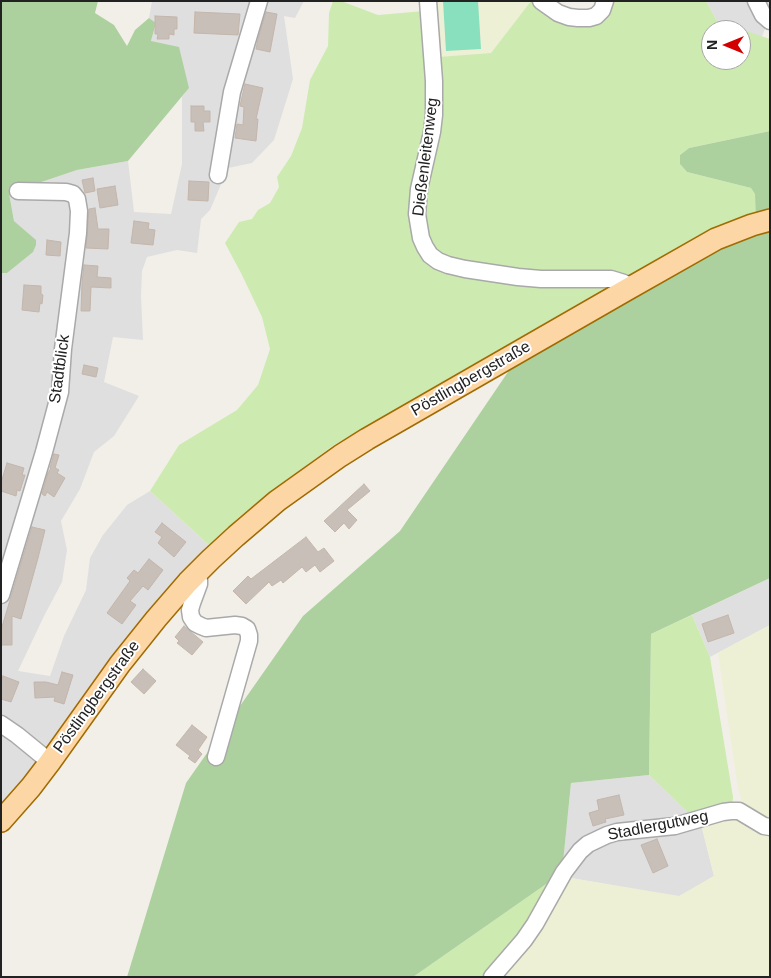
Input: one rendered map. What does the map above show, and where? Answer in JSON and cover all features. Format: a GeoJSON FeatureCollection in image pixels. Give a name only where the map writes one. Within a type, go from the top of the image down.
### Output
{"type":"FeatureCollection","features":[{"type":"Feature","properties":{"kind":"main road","name":"Pöstlingbergstraße"},"geometry":{"type":"LineString","coordinates":[[1,821],[31,787],[48,760],[125,657],[195,575],[236,536],[310,476],[396,422],[716,240],[752,224],[770,220]]}},
{"type":"Feature","properties":{"kind":"street"},"geometry":{"type":"LineString","coordinates":[[218,175],[232,92],[259,1]]}},
{"type":"Feature","properties":{"kind":"street","name":"Dießenleitenweg"},"geometry":{"type":"LineString","coordinates":[[428,1],[434,81],[434,115],[419,189],[417,214],[421,238],[430,255],[448,265],[465,269],[541,279],[611,279],[624,283],[628,289]]}},
{"type":"Feature","properties":{"kind":"street"},"geometry":{"type":"LineString","coordinates":[[541,1],[558,13],[569,17],[583,18],[593,17],[600,13],[605,1]]}},
{"type":"Feature","properties":{"kind":"street"},"geometry":{"type":"LineString","coordinates":[[756,1],[766,18],[770,21]]}},
{"type":"Feature","properties":{"kind":"street","name":"Stadtblick"},"geometry":{"type":"LineString","coordinates":[[1,595],[60,392],[63,349],[78,233],[79,211],[77,199],[73,194],[66,192],[18,191]]}},
{"type":"Feature","properties":{"kind":"street"},"geometry":{"type":"LineString","coordinates":[[195,575],[199,580],[199,584],[190,610],[195,623],[206,628],[242,626],[247,629],[248,635],[248,641],[216,757]]}},
{"type":"Feature","properties":{"kind":"street"},"geometry":{"type":"LineString","coordinates":[[1,724],[48,760]]}},
{"type":"Feature","properties":{"kind":"street","name":"Stadlergutweg"},"geometry":{"type":"LineString","coordinates":[[492,977],[524,940],[535,924],[571,861],[592,842],[617,832],[675,826],[731,811],[744,814],[770,828]]}},
{"type":"Feature","properties":{"kind":"shaded area"},"geometry":{"type":"Polygon","coordinates":[[[152,1],[304,1],[295,18],[284,16],[293,79],[274,140],[252,163],[228,168],[210,210],[201,219],[197,253],[177,250],[147,257],[142,271],[143,340],[113,337],[104,382],[139,396],[114,436],[94,452],[80,489],[61,521],[67,550],[62,582],[18,671],[50,676],[64,636],[86,590],[90,558],[103,535],[127,505],[150,491],[210,546],[161,598],[57,737],[9,799],[1,806],[1,273],[7,273],[35,240],[14,221],[9,193],[77,170],[128,161],[134,212],[171,214],[182,164],[182,97],[189,87],[151,41],[156,24],[149,18],[152,1]]]}},
{"type":"Feature","properties":{"kind":"shaded area"},"geometry":{"type":"Polygon","coordinates":[[[706,1],[770,1],[770,14],[762,37],[751,33],[751,20],[716,20],[706,1]]]}},
{"type":"Feature","properties":{"kind":"shaded area"},"geometry":{"type":"Polygon","coordinates":[[[770,578],[770,625],[710,657],[692,615],[770,578]]]}},
{"type":"Feature","properties":{"kind":"shaded area"},"geometry":{"type":"Polygon","coordinates":[[[649,775],[701,824],[714,876],[679,897],[571,878],[562,873],[571,783],[649,775]]]}},
{"type":"Feature","properties":{"kind":"green space"},"geometry":{"type":"Polygon","coordinates":[[[1,1],[98,1],[95,13],[114,25],[127,46],[135,30],[149,18],[156,23],[151,41],[179,47],[189,88],[128,161],[77,170],[9,193],[14,221],[36,240],[36,245],[33,252],[7,273],[1,273],[1,1]]]}},
{"type":"Feature","properties":{"kind":"green space"},"geometry":{"type":"Polygon","coordinates":[[[333,1],[341,1],[378,15],[424,11],[430,98],[417,175],[427,258],[609,286],[334,445],[238,518],[210,546],[150,491],[179,445],[237,410],[258,385],[270,349],[262,317],[225,243],[239,222],[252,219],[258,210],[270,203],[279,187],[277,177],[291,156],[302,128],[310,80],[328,46],[329,13],[333,1]]]}},
{"type":"Feature","properties":{"kind":"green space"},"geometry":{"type":"Polygon","coordinates":[[[426,1],[531,1],[491,53],[438,57],[426,1]]]}},
{"type":"Feature","properties":{"kind":"green space"},"geometry":{"type":"Polygon","coordinates":[[[443,1],[478,1],[481,49],[446,51],[443,1]]]}},
{"type":"Feature","properties":{"kind":"green space"},"geometry":{"type":"Polygon","coordinates":[[[531,1],[537,1],[574,22],[604,1],[706,1],[716,20],[701,20],[701,70],[751,70],[751,33],[770,39],[770,131],[689,148],[680,155],[680,164],[687,172],[751,188],[755,193],[755,218],[636,276],[540,274],[440,257],[422,226],[438,57],[491,53],[531,1]]]}},
{"type":"Feature","properties":{"kind":"green space"},"geometry":{"type":"Polygon","coordinates":[[[770,131],[770,578],[651,634],[649,775],[571,783],[562,873],[413,977],[127,977],[186,783],[303,616],[400,531],[510,369],[718,249],[756,234],[755,194],[751,188],[687,172],[680,164],[680,155],[689,148],[770,131]]]}},
{"type":"Feature","properties":{"kind":"green space"},"geometry":{"type":"Polygon","coordinates":[[[692,615],[710,657],[733,797],[732,807],[693,817],[649,775],[651,634],[692,615]]]}},
{"type":"Feature","properties":{"kind":"green space"},"geometry":{"type":"Polygon","coordinates":[[[770,625],[770,823],[745,811],[738,789],[718,653],[770,625]]]}},
{"type":"Feature","properties":{"kind":"green space"},"geometry":{"type":"Polygon","coordinates":[[[728,815],[770,829],[770,977],[500,977],[530,941],[571,878],[679,896],[714,876],[701,824],[728,815]]]}},
{"type":"Feature","properties":{"kind":"green space"},"geometry":{"type":"Polygon","coordinates":[[[562,873],[489,977],[413,977],[562,873]]]}},
{"type":"Feature","properties":{"kind":"building"},"geometry":{"type":"Polygon","coordinates":[[[195,12],[240,14],[238,35],[194,33],[195,12]]]}},
{"type":"Feature","properties":{"kind":"building"},"geometry":{"type":"Polygon","coordinates":[[[266,12],[277,14],[270,52],[256,49],[266,12]]]}},
{"type":"Feature","properties":{"kind":"building"},"geometry":{"type":"Polygon","coordinates":[[[155,16],[177,17],[177,29],[174,29],[174,35],[169,34],[169,39],[157,39],[158,34],[155,34],[155,16]]]}},
{"type":"Feature","properties":{"kind":"building"},"geometry":{"type":"Polygon","coordinates":[[[245,84],[263,88],[256,119],[258,119],[256,141],[235,138],[237,124],[243,125],[244,107],[240,106],[245,84]]]}},
{"type":"Feature","properties":{"kind":"building"},"geometry":{"type":"Polygon","coordinates":[[[191,106],[204,106],[204,111],[210,111],[210,122],[203,122],[204,131],[195,131],[195,122],[191,122],[191,106]]]}},
{"type":"Feature","properties":{"kind":"building"},"geometry":{"type":"Polygon","coordinates":[[[93,178],[95,191],[85,193],[82,180],[93,178]]]}},
{"type":"Feature","properties":{"kind":"building"},"geometry":{"type":"Polygon","coordinates":[[[189,181],[209,182],[208,201],[188,200],[189,181]]]}},
{"type":"Feature","properties":{"kind":"building"},"geometry":{"type":"Polygon","coordinates":[[[115,186],[118,205],[100,208],[97,189],[115,186]]]}},
{"type":"Feature","properties":{"kind":"building"},"geometry":{"type":"Polygon","coordinates":[[[95,208],[98,229],[109,229],[108,249],[86,248],[89,209],[95,208]]]}},
{"type":"Feature","properties":{"kind":"building"},"geometry":{"type":"Polygon","coordinates":[[[134,221],[149,223],[148,229],[155,230],[153,245],[131,243],[134,221]]]}},
{"type":"Feature","properties":{"kind":"building"},"geometry":{"type":"Polygon","coordinates":[[[47,240],[61,242],[60,256],[46,255],[47,240]]]}},
{"type":"Feature","properties":{"kind":"building"},"geometry":{"type":"Polygon","coordinates":[[[84,265],[98,266],[97,277],[111,278],[111,288],[91,287],[90,311],[81,311],[84,265]]]}},
{"type":"Feature","properties":{"kind":"building"},"geometry":{"type":"Polygon","coordinates":[[[24,285],[41,286],[41,294],[43,295],[39,312],[22,310],[24,285]]]}},
{"type":"Feature","properties":{"kind":"building"},"geometry":{"type":"Polygon","coordinates":[[[84,365],[98,368],[96,377],[82,374],[84,365]]]}},
{"type":"Feature","properties":{"kind":"building"},"geometry":{"type":"Polygon","coordinates":[[[54,454],[59,455],[55,468],[59,470],[57,473],[65,478],[54,497],[47,492],[45,496],[42,494],[54,454]]]}},
{"type":"Feature","properties":{"kind":"building"},"geometry":{"type":"Polygon","coordinates":[[[7,463],[24,468],[22,475],[25,475],[20,491],[17,490],[16,496],[1,491],[1,483],[7,463]]]}},
{"type":"Feature","properties":{"kind":"building"},"geometry":{"type":"Polygon","coordinates":[[[364,484],[370,491],[347,510],[357,520],[349,529],[344,523],[335,532],[324,521],[364,484]]]}},
{"type":"Feature","properties":{"kind":"building"},"geometry":{"type":"Polygon","coordinates":[[[162,523],[186,542],[174,557],[158,543],[162,537],[155,532],[162,523]]]}},
{"type":"Feature","properties":{"kind":"building"},"geometry":{"type":"Polygon","coordinates":[[[32,527],[45,530],[38,558],[21,619],[12,616],[12,645],[1,645],[1,630],[32,527]]]}},
{"type":"Feature","properties":{"kind":"building"},"geometry":{"type":"Polygon","coordinates":[[[306,537],[318,552],[324,548],[334,561],[320,572],[315,565],[306,572],[302,567],[283,583],[281,580],[272,586],[269,582],[246,604],[233,591],[248,576],[251,579],[306,537]]]}},
{"type":"Feature","properties":{"kind":"building"},"geometry":{"type":"Polygon","coordinates":[[[149,559],[163,570],[148,590],[143,586],[130,601],[136,605],[122,624],[107,613],[130,581],[127,578],[134,570],[138,573],[149,559]]]}},
{"type":"Feature","properties":{"kind":"building"},"geometry":{"type":"Polygon","coordinates":[[[728,615],[734,633],[708,642],[702,624],[728,615]]]}},
{"type":"Feature","properties":{"kind":"building"},"geometry":{"type":"Polygon","coordinates":[[[184,626],[203,642],[192,655],[177,643],[179,641],[175,637],[184,626]]]}},
{"type":"Feature","properties":{"kind":"building"},"geometry":{"type":"Polygon","coordinates":[[[143,669],[156,681],[144,694],[131,682],[143,669]]]}},
{"type":"Feature","properties":{"kind":"building"},"geometry":{"type":"Polygon","coordinates":[[[62,672],[73,675],[64,704],[54,701],[55,697],[35,698],[34,682],[58,685],[62,672]]]}},
{"type":"Feature","properties":{"kind":"building"},"geometry":{"type":"Polygon","coordinates":[[[3,676],[19,682],[11,702],[1,699],[1,681],[3,676]]]}},
{"type":"Feature","properties":{"kind":"building"},"geometry":{"type":"Polygon","coordinates":[[[192,725],[207,737],[198,750],[202,754],[195,763],[188,758],[190,756],[176,745],[192,725]]]}},
{"type":"Feature","properties":{"kind":"building"},"geometry":{"type":"Polygon","coordinates":[[[619,795],[624,815],[605,819],[606,822],[593,826],[589,813],[599,810],[597,800],[619,795]]]}},
{"type":"Feature","properties":{"kind":"building"},"geometry":{"type":"Polygon","coordinates":[[[657,839],[668,866],[653,873],[641,845],[657,839]]]}}]}
